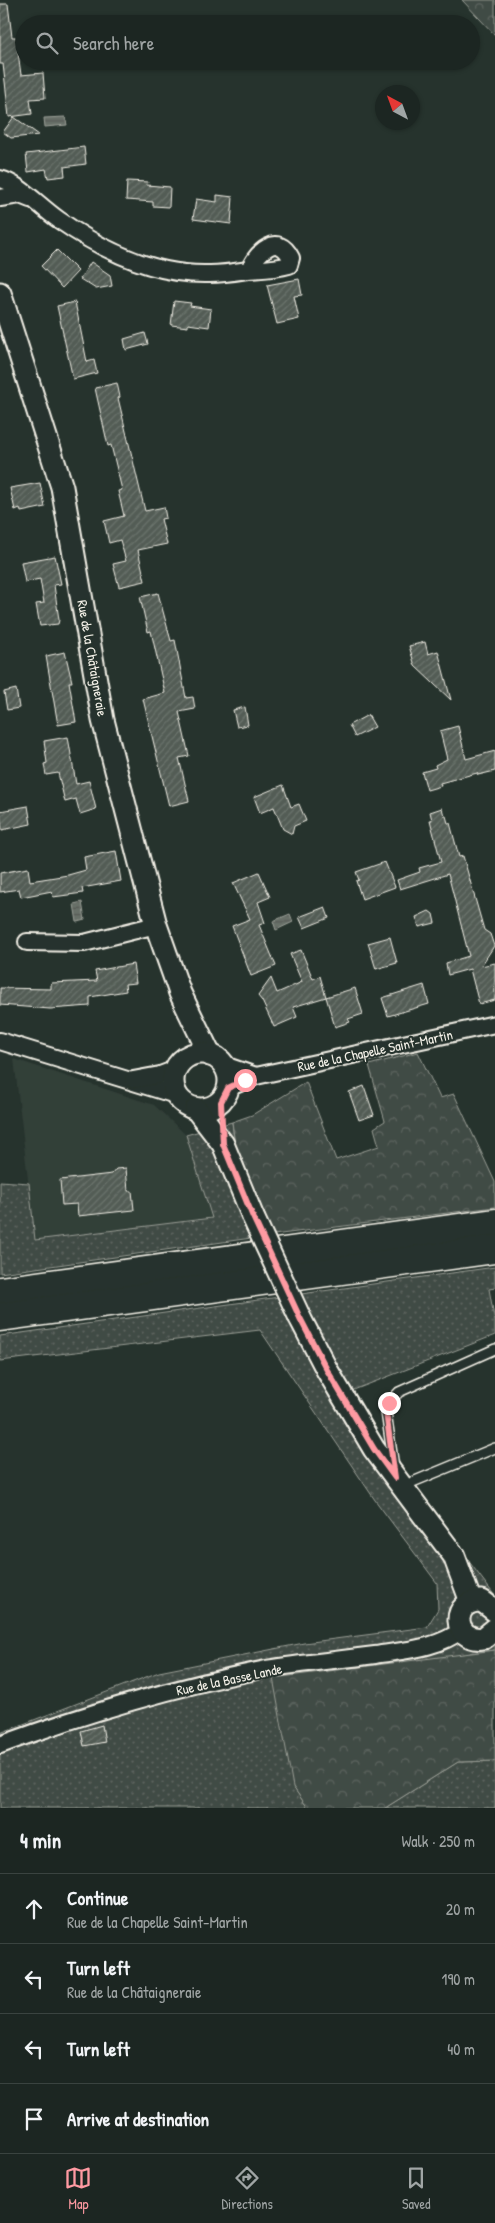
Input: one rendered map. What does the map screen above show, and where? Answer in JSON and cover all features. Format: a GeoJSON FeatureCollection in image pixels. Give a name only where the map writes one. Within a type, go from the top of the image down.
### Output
{"type":"FeatureCollection","features":[{"type":"Feature","properties":{"kind":"highway"},"geometry":{"type":"LineString","coordinates":[[0,1292],[495,1223]]}},
{"type":"Feature","properties":{"kind":"highway"},"geometry":{"type":"LineString","coordinates":[[0,1318],[495,1249]]}},
{"type":"Feature","properties":{"kind":"street"},"geometry":{"type":"LineString","coordinates":[[0,179],[13,183],[30,199],[98,245],[145,264],[176,272],[209,274],[249,270]]}},
{"type":"Feature","properties":{"kind":"street"},"geometry":{"type":"LineString","coordinates":[[0,198],[20,195],[30,199]]}},
{"type":"Feature","properties":{"kind":"street","name":"Rue de la Châtaigneraie"},"geometry":{"type":"LineString","coordinates":[[0,293],[62,487],[103,720],[156,925],[180,993],[193,1021],[217,1060],[228,1072],[223,1144]]}},
{"type":"Feature","properties":{"kind":"street"},"geometry":{"type":"LineString","coordinates":[[27,942],[84,942],[156,925]]}},
{"type":"Feature","properties":{"kind":"street"},"geometry":{"type":"LineString","coordinates":[[0,1041],[176,1095],[173,1078],[182,1062],[193,1021]]}},
{"type":"Feature","properties":{"kind":"street","name":"Rue de la Chapelle Saint-Martin"},"geometry":{"type":"LineString","coordinates":[[225,1095],[256,1076],[495,1024]]}},
{"type":"Feature","properties":{"kind":"street"},"geometry":{"type":"LineString","coordinates":[[130,1080],[160,1075],[182,1062],[203,1053],[256,1076]]}},
{"type":"Feature","properties":{"kind":"street","name":"Rue de la Châtaigneraie"},"geometry":{"type":"LineString","coordinates":[[176,1095],[188,1107],[196,1109],[223,1144],[253,1217],[300,1318],[336,1386],[374,1449],[454,1556],[471,1602]]}},
{"type":"Feature","properties":{"kind":"street"},"geometry":{"type":"LineString","coordinates":[[196,1109],[214,1107],[225,1095]]}},
{"type":"Feature","properties":{"kind":"street"},"geometry":{"type":"LineString","coordinates":[[482,1601],[492,1606],[495,1625],[489,1635],[478,1639],[472,1638],[459,1625],[460,1614],[462,1609],[471,1602],[482,1601]]}},
{"type":"Feature","properties":{"kind":"street","name":"Rue de la Basse Lande"},"geometry":{"type":"LineString","coordinates":[[0,1745],[80,1716],[163,1693],[268,1669],[423,1648],[448,1640],[462,1630]]}},
{"type":"Feature","properties":{"kind":"lane"},"geometry":{"type":"LineString","coordinates":[[495,1349],[399,1392],[389,1403],[386,1412],[398,1482],[495,1448]]}},
{"type":"Feature","properties":{"kind":"shaded area"},"geometry":{"type":"Polygon","coordinates":[[[65,117],[67,125],[45,127],[44,118],[65,117]]]}},
{"type":"Feature","properties":{"kind":"shaded area"},"geometry":{"type":"Polygon","coordinates":[[[82,902],[85,920],[77,922],[74,904],[82,902]]]}},
{"type":"Feature","properties":{"kind":"shaded area"},"geometry":{"type":"Polygon","coordinates":[[[290,914],[293,922],[276,930],[273,921],[290,914]]]}},
{"type":"Feature","properties":{"kind":"shaded area"},"geometry":{"type":"Polygon","coordinates":[[[14,1059],[154,1105],[186,1135],[212,1218],[35,1240],[14,1059]]]}},
{"type":"Feature","properties":{"kind":"green space"},"geometry":{"type":"Polygon","coordinates":[[[462,0],[495,0],[495,35],[480,19],[480,15],[476,15],[462,0]]]}},
{"type":"Feature","properties":{"kind":"green space"},"geometry":{"type":"Polygon","coordinates":[[[418,1052],[440,1098],[454,1094],[495,1182],[495,1207],[273,1235],[235,1145],[232,1122],[252,1115],[306,1082],[336,1160],[379,1146],[374,1128],[385,1121],[369,1065],[418,1052]]]}},
{"type":"Feature","properties":{"kind":"green space"},"geometry":{"type":"Polygon","coordinates":[[[232,1122],[235,1145],[273,1235],[0,1273],[0,1181],[29,1183],[35,1240],[212,1218],[186,1135],[232,1122]]]}},
{"type":"Feature","properties":{"kind":"green space"},"geometry":{"type":"Polygon","coordinates":[[[495,1267],[495,1288],[489,1289],[495,1322],[495,1335],[351,1391],[402,1473],[495,1596],[495,1650],[470,1653],[293,1787],[308,1808],[0,1808],[0,1733],[159,1672],[304,1643],[427,1627],[438,1609],[437,1583],[375,1500],[260,1330],[0,1361],[0,1336],[495,1267]]]}},
{"type":"Feature","properties":{"kind":"green space"},"geometry":{"type":"Polygon","coordinates":[[[495,1650],[495,1761],[458,1762],[385,1808],[308,1808],[293,1787],[273,1678],[495,1650]]]}},
{"type":"Feature","properties":{"kind":"green space"},"geometry":{"type":"Polygon","coordinates":[[[495,1761],[495,1808],[385,1808],[458,1762],[495,1761]]]}},
{"type":"Feature","properties":{"kind":"building"},"geometry":{"type":"Polygon","coordinates":[[[0,4],[8,4],[12,37],[15,37],[15,70],[20,70],[21,75],[43,73],[45,98],[30,99],[32,114],[9,117],[3,64],[0,64],[0,4]]]}},
{"type":"Feature","properties":{"kind":"building"},"geometry":{"type":"Polygon","coordinates":[[[14,117],[39,135],[11,138],[3,132],[14,117]]]}},
{"type":"Feature","properties":{"kind":"building"},"geometry":{"type":"Polygon","coordinates":[[[84,147],[86,164],[64,167],[65,176],[48,178],[46,169],[28,172],[26,154],[84,147]]]}},
{"type":"Feature","properties":{"kind":"building"},"geometry":{"type":"Polygon","coordinates":[[[127,181],[148,182],[147,185],[170,187],[169,207],[153,206],[153,202],[126,200],[127,181]]]}},
{"type":"Feature","properties":{"kind":"building"},"geometry":{"type":"Polygon","coordinates":[[[217,195],[233,197],[231,224],[193,219],[196,199],[217,202],[217,195]]]}},
{"type":"Feature","properties":{"kind":"building"},"geometry":{"type":"Polygon","coordinates":[[[57,250],[78,271],[62,288],[41,266],[57,250]]]}},
{"type":"Feature","properties":{"kind":"building"},"geometry":{"type":"Polygon","coordinates":[[[91,262],[110,275],[112,286],[96,289],[80,279],[91,262]]]}},
{"type":"Feature","properties":{"kind":"building"},"geometry":{"type":"Polygon","coordinates":[[[299,279],[302,295],[294,296],[299,319],[277,324],[267,285],[299,279]]]}},
{"type":"Feature","properties":{"kind":"building"},"geometry":{"type":"Polygon","coordinates":[[[174,301],[191,303],[190,306],[211,309],[209,327],[188,324],[188,327],[171,325],[174,301]]]}},
{"type":"Feature","properties":{"kind":"building"},"geometry":{"type":"Polygon","coordinates":[[[75,302],[87,362],[94,360],[97,373],[73,379],[57,306],[75,302]]]}},
{"type":"Feature","properties":{"kind":"building"},"geometry":{"type":"Polygon","coordinates":[[[145,333],[148,344],[126,350],[124,339],[145,333]]]}},
{"type":"Feature","properties":{"kind":"building"},"geometry":{"type":"Polygon","coordinates":[[[117,383],[120,397],[118,398],[145,511],[164,507],[166,518],[161,519],[167,544],[138,550],[145,581],[119,587],[113,564],[126,561],[120,540],[109,543],[104,521],[124,516],[118,491],[122,490],[111,445],[108,446],[95,388],[117,383]]]}},
{"type":"Feature","properties":{"kind":"building"},"geometry":{"type":"Polygon","coordinates":[[[40,483],[45,507],[21,512],[20,508],[15,510],[10,488],[40,483]]]}},
{"type":"Feature","properties":{"kind":"building"},"geometry":{"type":"Polygon","coordinates":[[[55,556],[61,584],[54,585],[59,620],[58,624],[40,626],[36,604],[44,603],[40,579],[25,582],[21,562],[55,556]]]}},
{"type":"Feature","properties":{"kind":"building"},"geometry":{"type":"Polygon","coordinates":[[[158,593],[171,641],[175,640],[186,698],[193,697],[195,709],[179,712],[189,756],[179,758],[189,801],[169,806],[143,699],[165,693],[151,631],[148,632],[140,597],[158,593]]]}},
{"type":"Feature","properties":{"kind":"building"},"geometry":{"type":"Polygon","coordinates":[[[425,642],[428,654],[438,651],[451,700],[415,666],[409,646],[425,642]]]}},
{"type":"Feature","properties":{"kind":"building"},"geometry":{"type":"Polygon","coordinates":[[[65,652],[72,682],[69,682],[76,722],[58,725],[46,656],[65,652]]]}},
{"type":"Feature","properties":{"kind":"building"},"geometry":{"type":"Polygon","coordinates":[[[16,689],[19,708],[7,710],[4,692],[16,689]]]}},
{"type":"Feature","properties":{"kind":"building"},"geometry":{"type":"Polygon","coordinates":[[[245,707],[248,725],[237,727],[233,710],[245,707]]]}},
{"type":"Feature","properties":{"kind":"building"},"geometry":{"type":"Polygon","coordinates":[[[368,715],[375,727],[355,737],[349,725],[368,715]]]}},
{"type":"Feature","properties":{"kind":"building"},"geometry":{"type":"Polygon","coordinates":[[[458,726],[466,759],[495,751],[495,771],[478,775],[477,773],[440,783],[441,786],[427,790],[422,772],[436,768],[435,765],[447,759],[440,731],[458,726]]]}},
{"type":"Feature","properties":{"kind":"building"},"geometry":{"type":"Polygon","coordinates":[[[68,737],[76,784],[89,781],[96,809],[80,814],[76,799],[65,802],[58,773],[46,775],[44,764],[47,763],[44,741],[68,737]]]}},
{"type":"Feature","properties":{"kind":"building"},"geometry":{"type":"Polygon","coordinates":[[[283,785],[291,807],[299,804],[306,821],[294,826],[292,834],[283,829],[274,807],[260,813],[254,797],[283,785]]]}},
{"type":"Feature","properties":{"kind":"building"},"geometry":{"type":"Polygon","coordinates":[[[28,806],[31,824],[2,830],[0,811],[28,806]]]}},
{"type":"Feature","properties":{"kind":"building"},"geometry":{"type":"Polygon","coordinates":[[[442,808],[444,816],[446,816],[448,823],[450,823],[459,857],[463,856],[484,930],[490,934],[494,946],[481,966],[495,963],[495,1000],[479,1004],[470,969],[448,975],[446,963],[469,956],[448,874],[400,889],[397,880],[420,872],[419,868],[441,862],[430,820],[432,820],[430,812],[442,808]]]}},
{"type":"Feature","properties":{"kind":"building"},"geometry":{"type":"Polygon","coordinates":[[[116,851],[121,881],[82,888],[83,893],[53,897],[52,891],[21,897],[19,889],[0,892],[0,873],[28,868],[30,881],[68,875],[86,870],[84,857],[116,851]]]}},
{"type":"Feature","properties":{"kind":"building"},"geometry":{"type":"Polygon","coordinates":[[[385,862],[395,887],[362,899],[356,881],[359,880],[356,872],[385,862]]]}},
{"type":"Feature","properties":{"kind":"building"},"geometry":{"type":"Polygon","coordinates":[[[259,872],[270,897],[258,902],[265,923],[259,925],[276,966],[251,976],[232,926],[250,919],[233,883],[259,872]]]}},
{"type":"Feature","properties":{"kind":"building"},"geometry":{"type":"Polygon","coordinates":[[[325,907],[329,918],[304,928],[299,917],[325,907]]]}},
{"type":"Feature","properties":{"kind":"building"},"geometry":{"type":"Polygon","coordinates":[[[429,911],[433,914],[435,923],[419,927],[416,917],[429,911]]]}},
{"type":"Feature","properties":{"kind":"building"},"geometry":{"type":"Polygon","coordinates":[[[390,937],[397,963],[376,969],[368,943],[390,937]]]}},
{"type":"Feature","properties":{"kind":"building"},"geometry":{"type":"Polygon","coordinates":[[[301,950],[313,979],[320,976],[326,997],[293,1007],[297,1017],[274,1027],[258,996],[271,978],[277,993],[302,982],[290,954],[301,950]]]}},
{"type":"Feature","properties":{"kind":"building"},"geometry":{"type":"Polygon","coordinates":[[[133,964],[136,983],[125,984],[126,991],[90,997],[90,1006],[50,1009],[0,1005],[0,988],[51,989],[51,983],[97,981],[95,971],[133,964]]]}},
{"type":"Feature","properties":{"kind":"building"},"geometry":{"type":"Polygon","coordinates":[[[424,985],[429,1004],[388,1016],[382,998],[424,985]]]}},
{"type":"Feature","properties":{"kind":"building"},"geometry":{"type":"Polygon","coordinates":[[[355,988],[363,1014],[348,1019],[350,1022],[335,1027],[326,997],[355,988]]]}},
{"type":"Feature","properties":{"kind":"building"},"geometry":{"type":"Polygon","coordinates":[[[364,1086],[374,1115],[359,1120],[349,1092],[364,1086]]]}},
{"type":"Feature","properties":{"kind":"building"},"geometry":{"type":"Polygon","coordinates":[[[126,1168],[128,1191],[132,1191],[134,1210],[78,1216],[77,1204],[62,1205],[60,1180],[112,1174],[116,1169],[126,1168]]]}},
{"type":"Feature","properties":{"kind":"building"},"geometry":{"type":"Polygon","coordinates":[[[102,1725],[105,1742],[84,1746],[81,1731],[102,1725]]]}},
{"type":"Feature","properties":{"kind":"route"},"geometry":{"type":"LineString","coordinates":[[245,1080],[228,1088],[221,1102],[223,1144],[253,1217],[300,1318],[327,1370],[374,1449],[395,1478],[386,1412],[389,1403]]}}]}
